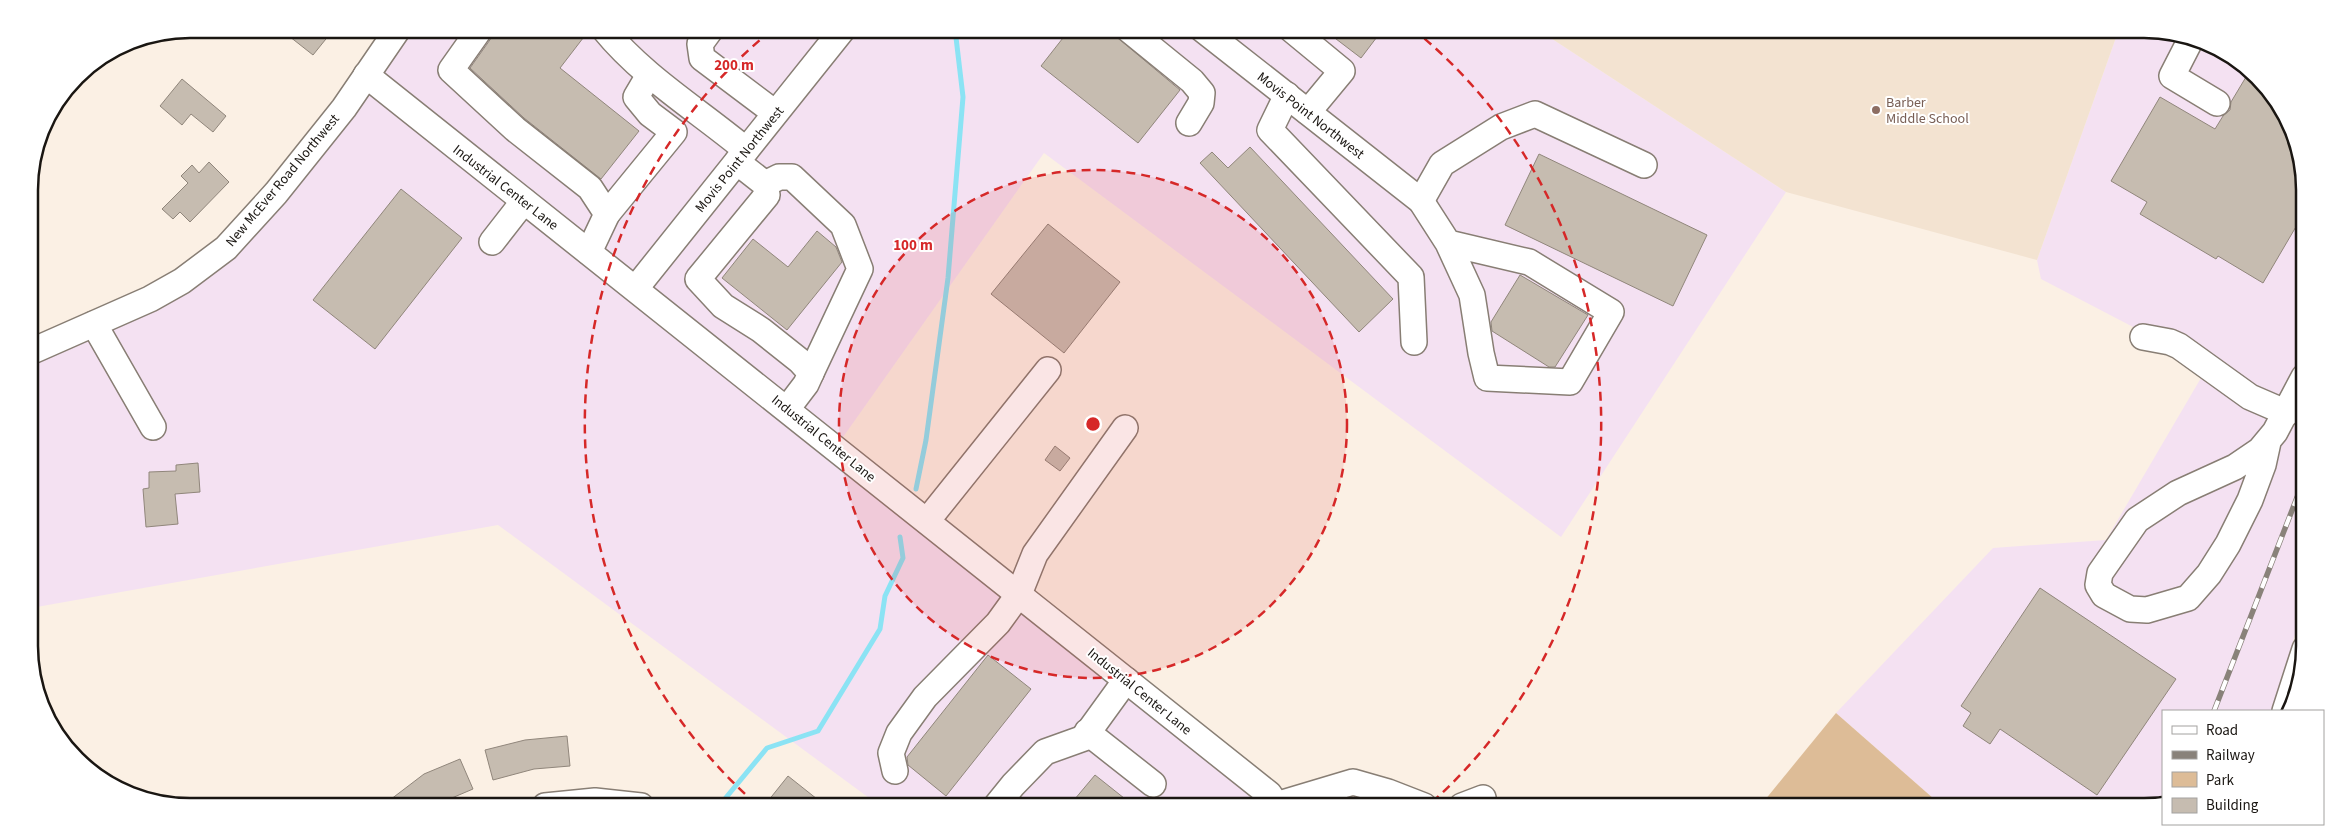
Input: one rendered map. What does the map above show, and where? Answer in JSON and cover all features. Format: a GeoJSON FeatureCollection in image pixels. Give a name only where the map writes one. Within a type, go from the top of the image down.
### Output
{"type":"FeatureCollection","features":[{"type":"Feature","properties":{"kind":"street","name":"New McEver Road Northwest"},"geometry":{"type":"LineString","coordinates":[[38,348],[150,299],[182,281],[226,248],[276,192],[344,108],[392,38]]}},
{"type":"Feature","properties":{"kind":"street"},"geometry":{"type":"LineString","coordinates":[[474,38],[451,70],[515,129],[590,188],[607,214]]}},
{"type":"Feature","properties":{"kind":"street"},"geometry":{"type":"LineString","coordinates":[[611,38],[648,75],[709,119],[765,184],[767,195],[698,279],[723,306],[761,330],[811,373]]}},
{"type":"Feature","properties":{"kind":"street"},"geometry":{"type":"LineString","coordinates":[[704,38],[700,44],[702,58],[775,114]]}},
{"type":"Feature","properties":{"kind":"street","name":"Movis Point Northwest"},"geometry":{"type":"LineString","coordinates":[[636,288],[836,38]]}},
{"type":"Feature","properties":{"kind":"street"},"geometry":{"type":"LineString","coordinates":[[1139,38],[1192,81],[1202,93],[1201,103],[1189,123]]}},
{"type":"Feature","properties":{"kind":"street","name":"Movis Point Northwest"},"geometry":{"type":"LineString","coordinates":[[1213,38],[1420,202],[1448,243],[1472,294],[1481,353],[1488,378],[1570,382],[1611,312],[1529,262],[1448,243]]}},
{"type":"Feature","properties":{"kind":"street"},"geometry":{"type":"LineString","coordinates":[[1302,38],[1342,71],[1308,112]]}},
{"type":"Feature","properties":{"kind":"street"},"geometry":{"type":"LineString","coordinates":[[2188,44],[2172,76],[2217,103]]}},
{"type":"Feature","properties":{"kind":"street","name":"Industrial Center Lane"},"geometry":{"type":"LineString","coordinates":[[366,75],[928,521],[1271,797]]}},
{"type":"Feature","properties":{"kind":"street"},"geometry":{"type":"LineString","coordinates":[[589,252],[607,214],[674,132],[650,114],[636,97],[648,75]]}},
{"type":"Feature","properties":{"kind":"street"},"geometry":{"type":"LineString","coordinates":[[1286,95],[1270,130],[1411,277],[1414,342]]}},
{"type":"Feature","properties":{"kind":"street"},"geometry":{"type":"LineString","coordinates":[[1420,202],[1442,164],[1501,127],[1534,114],[1644,165]]}},
{"type":"Feature","properties":{"kind":"street"},"geometry":{"type":"LineString","coordinates":[[765,184],[779,178],[792,177],[843,225],[860,269],[806,384],[787,410]]}},
{"type":"Feature","properties":{"kind":"street"},"geometry":{"type":"LineString","coordinates":[[492,242],[524,201]]}},
{"type":"Feature","properties":{"kind":"street"},"geometry":{"type":"LineString","coordinates":[[94,324],[153,427]]}},
{"type":"Feature","properties":{"kind":"street"},"geometry":{"type":"LineString","coordinates":[[2142,337],[2170,342],[2179,346],[2250,397],[2287,413]]}},
{"type":"Feature","properties":{"kind":"street"},"geometry":{"type":"LineString","coordinates":[[928,521],[1048,370]]}},
{"type":"Feature","properties":{"kind":"street"},"geometry":{"type":"LineString","coordinates":[[2268,442],[2263,465],[2250,500],[2228,544],[2209,574],[2188,598],[2146,610],[2130,609],[2104,595],[2098,585],[2100,573],[2137,520],[2164,501],[2248,460],[2268,442],[2287,413],[2297,392]]}},
{"type":"Feature","properties":{"kind":"street"},"geometry":{"type":"LineString","coordinates":[[895,771],[891,753],[899,733],[925,697],[998,623],[1019,594],[1035,554],[1125,428]]}},
{"type":"Feature","properties":{"kind":"street"},"geometry":{"type":"LineString","coordinates":[[1003,798],[1045,752],[1084,738],[1126,680]]}},
{"type":"Feature","properties":{"kind":"street"},"geometry":{"type":"LineString","coordinates":[[1087,732],[1153,784]]}},
{"type":"Feature","properties":{"kind":"street"},"geometry":{"type":"LineString","coordinates":[[1304,797],[1353,782],[1402,797]]}},
{"type":"Feature","properties":{"kind":"shaded area"},"geometry":{"type":"Polygon","coordinates":[[[402,38],[1551,38],[1786,192],[1561,537],[1044,153],[841,440],[1260,797],[869,798],[498,525],[38,607],[38,352],[189,272],[402,38]]]}},
{"type":"Feature","properties":{"kind":"shaded area","name":"Barber Middle School"},"geometry":{"type":"Polygon","coordinates":[[[1551,38],[2116,38],[2037,260],[1786,192],[1551,38]]]}},
{"type":"Feature","properties":{"kind":"shaded area"},"geometry":{"type":"Polygon","coordinates":[[[2116,38],[2174,40],[2212,53],[2245,75],[2265,97],[2285,131],[2291,150],[2297,190],[2297,626],[2275,710],[2162,710],[2162,796],[1932,797],[1836,713],[1993,548],[2106,540],[2208,366],[2041,279],[2037,260],[2116,38]]]}},
{"type":"Feature","properties":{"kind":"shaded area"},"geometry":{"type":"Polygon","coordinates":[[[1392,787],[1404,797],[1344,797],[1392,787]]]}},
{"type":"Feature","properties":{"kind":"green space"},"geometry":{"type":"Polygon","coordinates":[[[1836,713],[1932,797],[1767,797],[1836,713]]]}},
{"type":"Feature","properties":{"kind":"building"},"geometry":{"type":"Polygon","coordinates":[[[291,38],[327,38],[313,55],[291,38]]]}},
{"type":"Feature","properties":{"kind":"building"},"geometry":{"type":"Polygon","coordinates":[[[491,38],[583,38],[560,68],[639,131],[601,179],[524,118],[470,68],[491,38]]]}},
{"type":"Feature","properties":{"kind":"building"},"geometry":{"type":"Polygon","coordinates":[[[1063,38],[1118,38],[1180,90],[1138,143],[1041,66],[1063,38]]]}},
{"type":"Feature","properties":{"kind":"building"},"geometry":{"type":"Polygon","coordinates":[[[1335,38],[1376,38],[1361,58],[1335,38]]]}},
{"type":"Feature","properties":{"kind":"building"},"geometry":{"type":"Polygon","coordinates":[[[2246,77],[2248,78],[2265,97],[2285,131],[2295,170],[2297,225],[2263,283],[2218,256],[2216,259],[2140,214],[2147,202],[2111,181],[2160,97],[2215,129],[2223,116],[2230,110],[2231,102],[2246,77]]]}},
{"type":"Feature","properties":{"kind":"building"},"geometry":{"type":"Polygon","coordinates":[[[182,79],[226,116],[213,132],[191,114],[182,125],[160,106],[182,79]]]}},
{"type":"Feature","properties":{"kind":"building"},"geometry":{"type":"Polygon","coordinates":[[[1250,147],[1393,299],[1359,332],[1200,163],[1212,152],[1228,168],[1250,147]]]}},
{"type":"Feature","properties":{"kind":"building"},"geometry":{"type":"Polygon","coordinates":[[[1539,154],[1707,235],[1673,306],[1505,225],[1539,154]]]}},
{"type":"Feature","properties":{"kind":"building"},"geometry":{"type":"Polygon","coordinates":[[[209,162],[229,182],[190,222],[180,212],[173,219],[162,209],[188,183],[181,176],[192,165],[199,173],[209,162]]]}},
{"type":"Feature","properties":{"kind":"building"},"geometry":{"type":"Polygon","coordinates":[[[401,189],[462,238],[375,349],[313,300],[401,189]]]}},
{"type":"Feature","properties":{"kind":"building"},"geometry":{"type":"Polygon","coordinates":[[[1048,224],[1120,282],[1064,353],[991,294],[1048,224]]]}},
{"type":"Feature","properties":{"kind":"building"},"geometry":{"type":"Polygon","coordinates":[[[817,231],[836,247],[842,262],[787,330],[722,278],[753,239],[788,267],[817,231]]]}},
{"type":"Feature","properties":{"kind":"building"},"geometry":{"type":"Polygon","coordinates":[[[1520,275],[1588,315],[1555,367],[1549,367],[1492,331],[1491,322],[1520,275]]]}},
{"type":"Feature","properties":{"kind":"building"},"geometry":{"type":"Polygon","coordinates":[[[1055,446],[1070,458],[1060,471],[1045,460],[1055,446]]]}},
{"type":"Feature","properties":{"kind":"building"},"geometry":{"type":"Polygon","coordinates":[[[198,463],[200,492],[175,494],[178,524],[146,527],[143,489],[149,488],[149,472],[176,471],[176,465],[198,463]]]}},
{"type":"Feature","properties":{"kind":"building"},"geometry":{"type":"Polygon","coordinates":[[[2040,588],[2176,679],[2097,795],[2000,729],[1990,744],[1963,726],[1971,713],[1961,706],[2040,588]]]}},
{"type":"Feature","properties":{"kind":"building"},"geometry":{"type":"Polygon","coordinates":[[[988,655],[1031,689],[946,796],[908,765],[907,757],[988,655]]]}},
{"type":"Feature","properties":{"kind":"building"},"geometry":{"type":"Polygon","coordinates":[[[567,736],[570,766],[534,769],[493,780],[485,750],[525,740],[567,736]]]}},
{"type":"Feature","properties":{"kind":"building"},"geometry":{"type":"Polygon","coordinates":[[[460,759],[473,789],[452,798],[393,798],[424,774],[460,759]]]}},
{"type":"Feature","properties":{"kind":"building"},"geometry":{"type":"Polygon","coordinates":[[[1095,775],[1123,798],[1076,798],[1095,775]]]}},
{"type":"Feature","properties":{"kind":"building"},"geometry":{"type":"Polygon","coordinates":[[[788,776],[815,798],[771,798],[788,776]]]}},
{"type":"Feature","properties":{"kind":"waterway"},"geometry":{"type":"LineString","coordinates":[[916,489],[926,440],[948,278],[963,97],[956,38]]}},
{"type":"Feature","properties":{"kind":"waterway"},"geometry":{"type":"LineString","coordinates":[[726,798],[767,748],[818,731],[880,629],[885,596],[903,558],[900,537]]}},
{"type":"Feature","properties":{"kind":"railway"},"geometry":{"type":"LineString","coordinates":[[2214,710],[2297,498]]}},
{"type":"Feature","properties":{"kind":"place","name":"Barber Middle School"},"geometry":{"type":"Point","coordinates":[1876,110]}}]}
